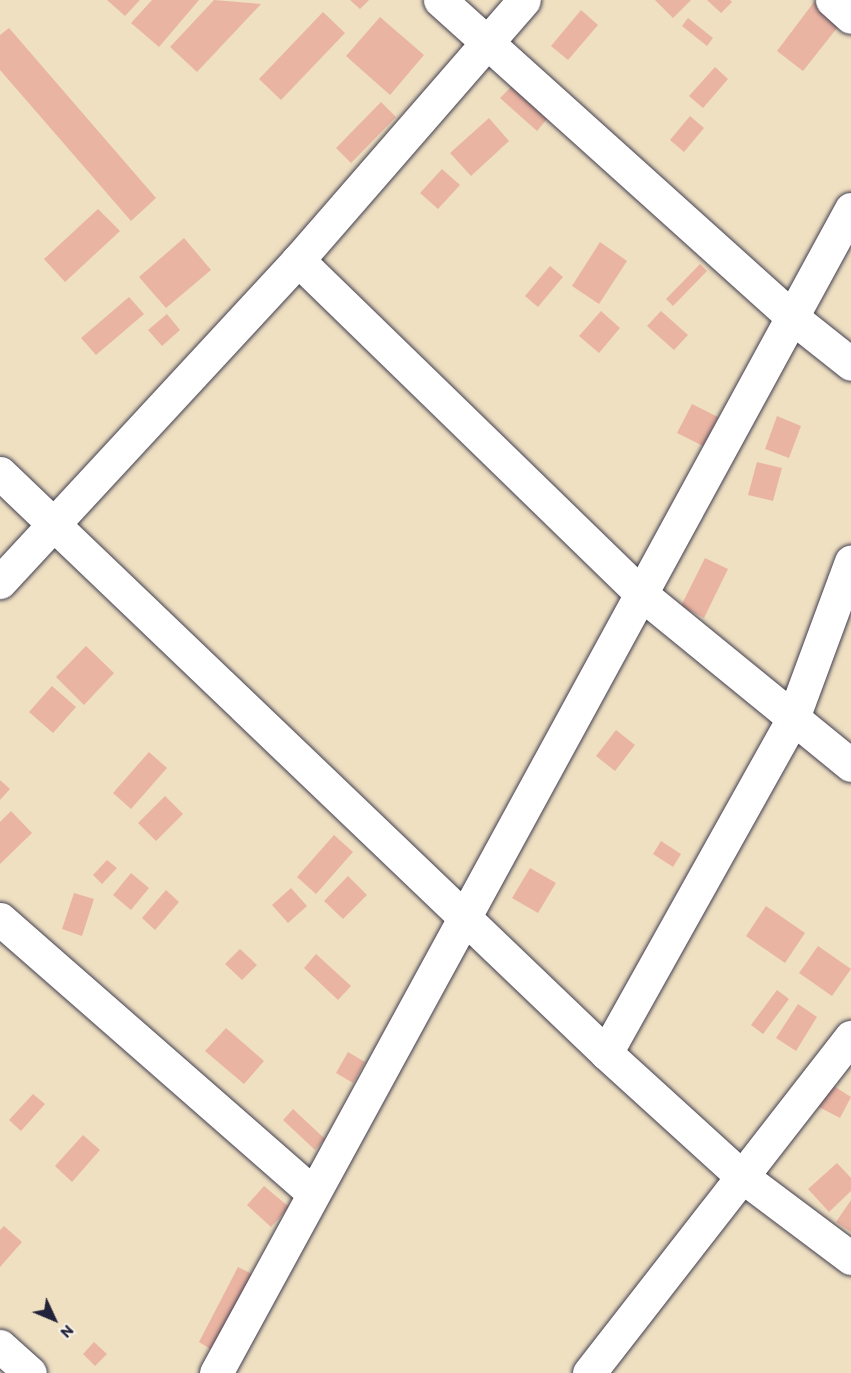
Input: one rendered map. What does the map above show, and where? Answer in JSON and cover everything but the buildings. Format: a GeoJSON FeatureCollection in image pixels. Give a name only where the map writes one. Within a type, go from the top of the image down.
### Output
{"type":"FeatureCollection","features":[{"type":"Feature","properties":{"kind":"street"},"geometry":{"type":"LineString","coordinates":[[440,0],[792,317],[851,364]]}},
{"type":"Feature","properties":{"kind":"street"},"geometry":{"type":"LineString","coordinates":[[0,582],[298,260],[485,42],[524,0]]}},
{"type":"Feature","properties":{"kind":"street"},"geometry":{"type":"LineString","coordinates":[[832,0],[851,17]]}},
{"type":"Feature","properties":{"kind":"street"},"geometry":{"type":"LineString","coordinates":[[216,1373],[461,918],[851,210]]}},
{"type":"Feature","properties":{"kind":"street"},"geometry":{"type":"LineString","coordinates":[[298,260],[640,593],[851,765]]}},
{"type":"Feature","properties":{"kind":"street"},"geometry":{"type":"LineString","coordinates":[[0,473],[461,918],[606,1053],[740,1174],[851,1258]]}},
{"type":"Feature","properties":{"kind":"street"},"geometry":{"type":"LineString","coordinates":[[606,1053],[793,718],[851,561]]}},
{"type":"Feature","properties":{"kind":"street"},"geometry":{"type":"LineString","coordinates":[[0,919],[313,1193]]}},
{"type":"Feature","properties":{"kind":"street"},"geometry":{"type":"LineString","coordinates":[[589,1373],[740,1174],[851,1037]]}},
{"type":"Feature","properties":{"kind":"street"},"geometry":{"type":"LineString","coordinates":[[0,1346],[30,1373]]}}]}
